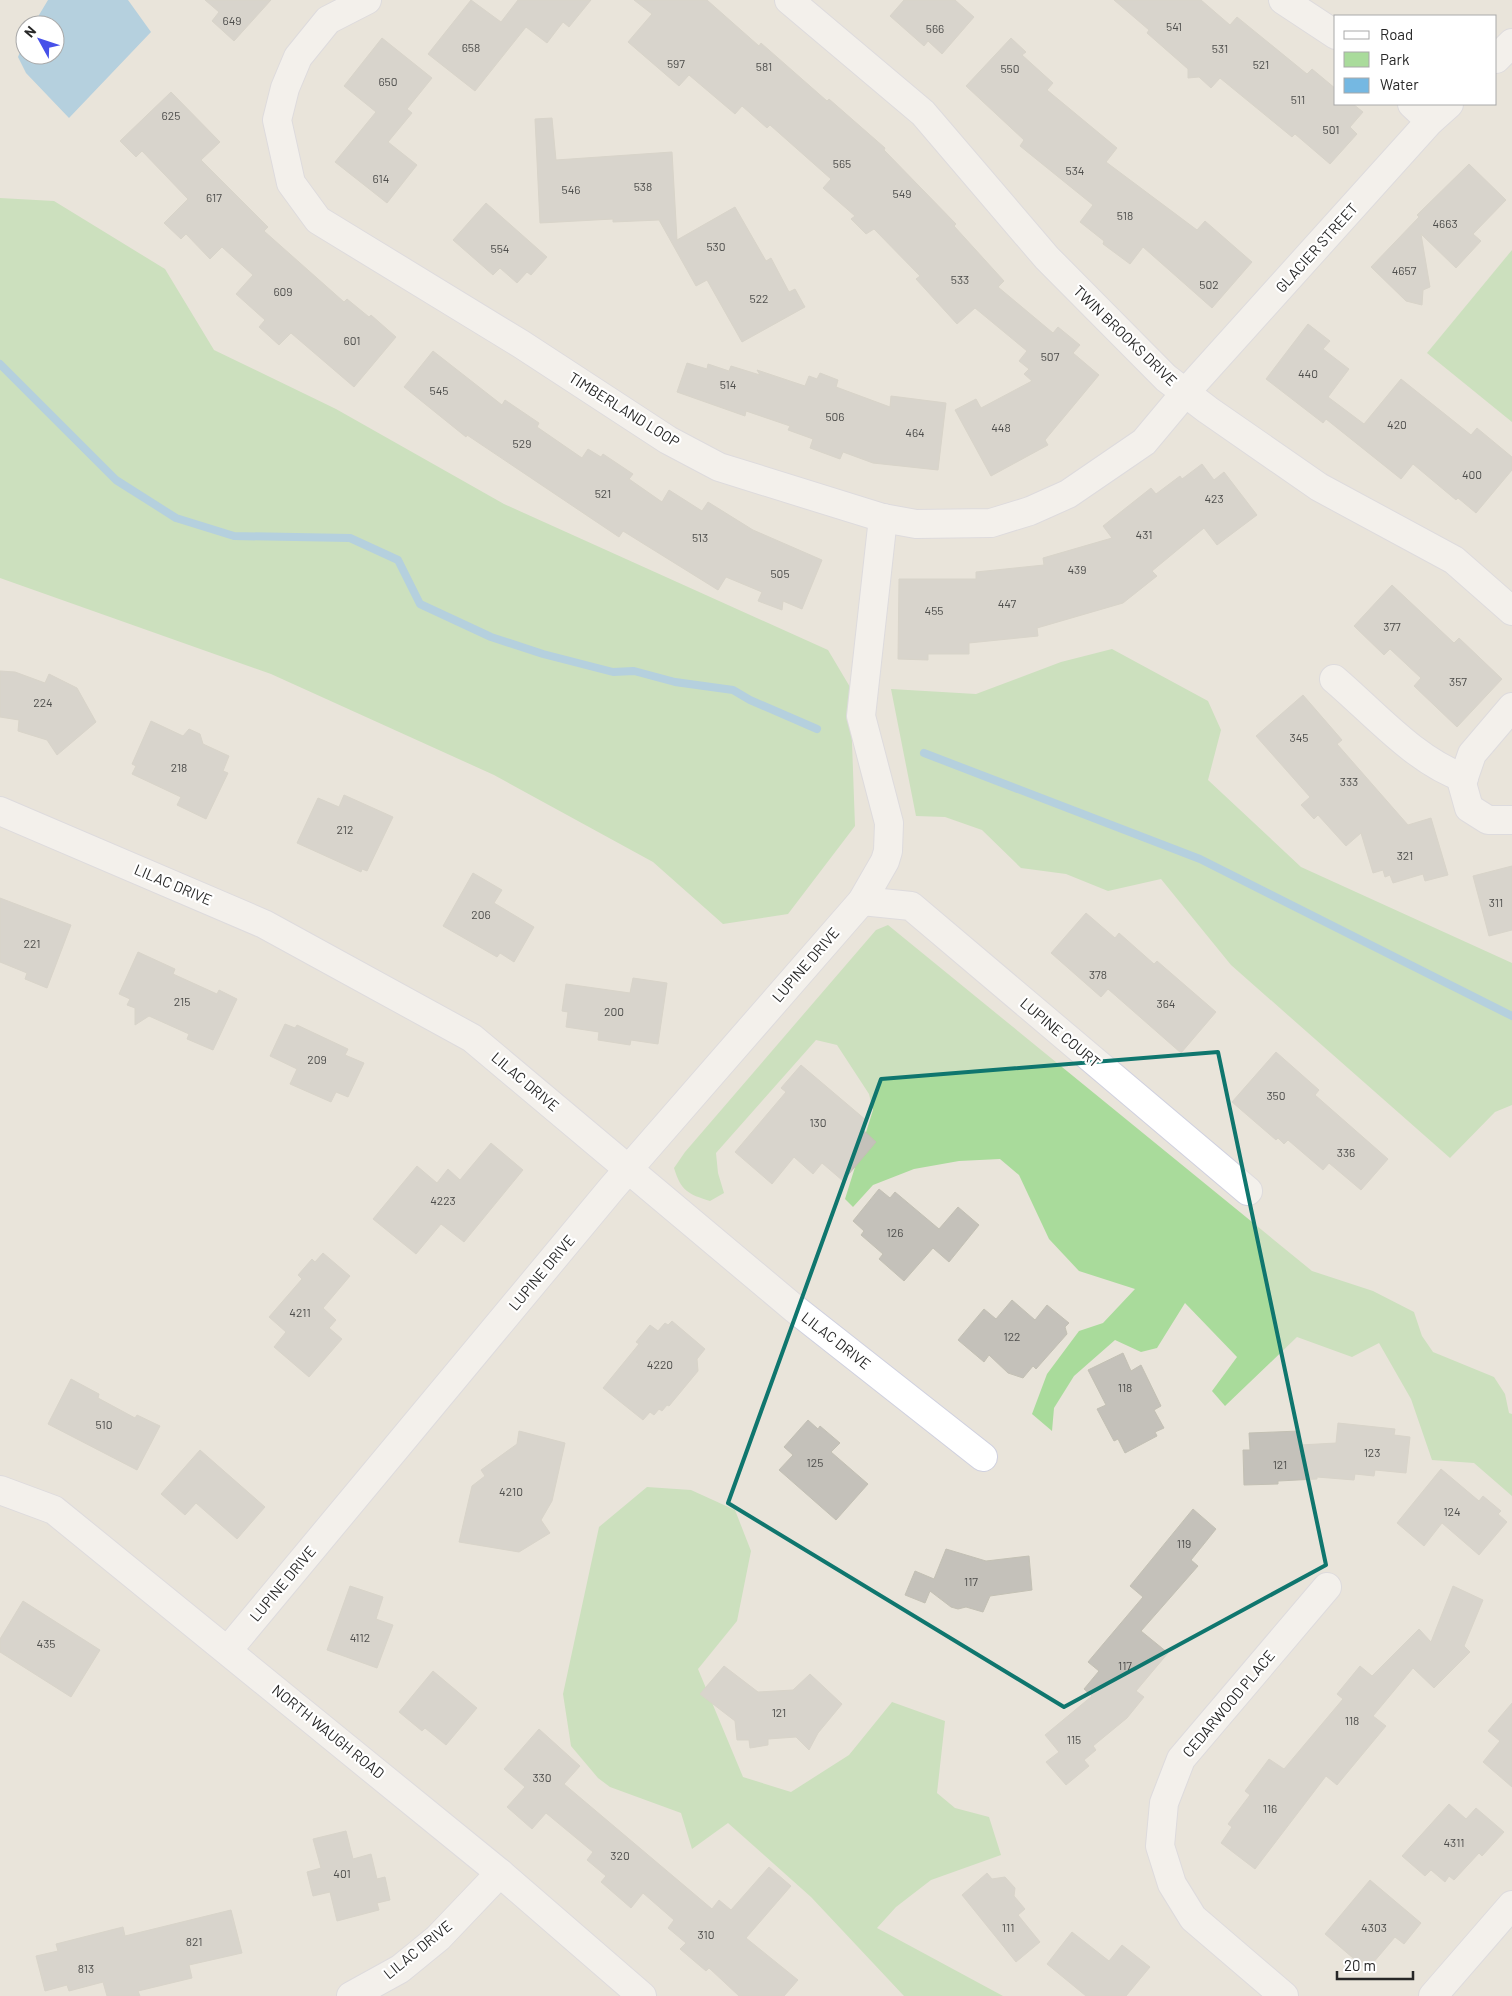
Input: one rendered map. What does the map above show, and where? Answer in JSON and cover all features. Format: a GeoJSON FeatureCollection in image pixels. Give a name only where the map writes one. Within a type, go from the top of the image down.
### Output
{"type":"FeatureCollection","features":[{"type":"Feature","properties":{"kind":"street","name":"TIMBERLAND LOOP"},"geometry":{"type":"LineString","coordinates":[[367,0],[328,20],[298,57],[286,88],[277,120],[291,183],[318,220],[521,344],[668,440],[719,467],[884,518],[916,524],[991,523],[1030,511],[1068,494],[1144,442],[1185,393]]}},
{"type":"Feature","properties":{"kind":"street","name":"TWIN BROOKS DRIVE"},"geometry":{"type":"LineString","coordinates":[[788,0],[923,114],[1047,258],[1166,378],[1319,487],[1454,560],[1512,611]]}},
{"type":"Feature","properties":{"kind":"street"},"geometry":{"type":"LineString","coordinates":[[1283,0],[1334,34]]}},
{"type":"Feature","properties":{"kind":"street"},"geometry":{"type":"LineString","coordinates":[[1497,58],[1512,43]]}},
{"type":"Feature","properties":{"kind":"street","name":"GLACIER STREET"},"geometry":{"type":"LineString","coordinates":[[1185,393],[1430,110]]}},
{"type":"Feature","properties":{"kind":"street","name":"LUPINE DRIVE"},"geometry":{"type":"LineString","coordinates":[[228,1650],[629,1168],[862,901],[885,861],[888,851],[888,823],[862,716],[884,518]]}},
{"type":"Feature","properties":{"kind":"street"},"geometry":{"type":"LineString","coordinates":[[1334,678],[1418,752],[1446,772],[1464,778]]}},
{"type":"Feature","properties":{"kind":"street"},"geometry":{"type":"LineString","coordinates":[[1512,707],[1472,754],[1462,782],[1469,808],[1488,820],[1512,820]]}},
{"type":"Feature","properties":{"kind":"street","name":"LILAC DRIVE"},"geometry":{"type":"LineString","coordinates":[[0,811],[264,924],[472,1038],[795,1309],[983,1457]]}},
{"type":"Feature","properties":{"kind":"street","name":"LUPINE COURT"},"geometry":{"type":"LineString","coordinates":[[862,901],[911,906],[1248,1192]]}},
{"type":"Feature","properties":{"kind":"street","name":"NORTH WAUGH ROAD"},"geometry":{"type":"LineString","coordinates":[[0,1490],[54,1510],[500,1873],[642,1996]]}},
{"type":"Feature","properties":{"kind":"street","name":"CEDARWOOD PLACE"},"geometry":{"type":"LineString","coordinates":[[1284,1996],[1193,1918],[1172,1884],[1160,1846],[1164,1803],[1181,1759],[1327,1587]]}},
{"type":"Feature","properties":{"kind":"street","name":"LILAC DRIVE"},"geometry":{"type":"LineString","coordinates":[[350,1996],[400,1969],[438,1938],[500,1873]]}},
{"type":"Feature","properties":{"kind":"street"},"geometry":{"type":"LineString","coordinates":[[1434,1996],[1512,1905]]}},
{"type":"Feature","properties":{"kind":"highlighted area"},"geometry":{"type":"Polygon","coordinates":[[[1218,1052],[1326,1565],[1064,1707],[728,1503],[881,1079],[1218,1052]]]}},
{"type":"Feature","properties":{"kind":"green space"},"geometry":{"type":"Polygon","coordinates":[[[0,198],[54,201],[165,269],[214,350],[336,409],[504,504],[828,650],[850,687],[855,826],[788,914],[723,924],[653,862],[494,775],[271,674],[0,578],[0,198]]]}},
{"type":"Feature","properties":{"kind":"green space"},"geometry":{"type":"Polygon","coordinates":[[[1512,250],[1512,422],[1427,353],[1512,250]]]}},
{"type":"Feature","properties":{"kind":"green space"},"geometry":{"type":"Polygon","coordinates":[[[1112,649],[1208,701],[1221,730],[1208,780],[1301,867],[1512,963],[1512,1105],[1495,1112],[1450,1158],[1231,965],[1161,879],[1108,891],[1066,874],[1021,868],[982,830],[945,817],[916,816],[891,689],[976,694],[1061,662],[1112,649]]]}},
{"type":"Feature","properties":{"kind":"green space"},"geometry":{"type":"Polygon","coordinates":[[[888,925],[1312,1271],[1373,1291],[1414,1312],[1422,1336],[1433,1352],[1494,1377],[1505,1394],[1509,1413],[1512,1414],[1512,1496],[1474,1463],[1432,1460],[1411,1399],[1379,1343],[1352,1357],[1297,1337],[1225,1406],[1212,1391],[1237,1357],[1185,1303],[1157,1348],[1141,1352],[1115,1340],[1074,1376],[1054,1408],[1052,1431],[1032,1414],[1047,1374],[1079,1331],[1103,1323],[1135,1289],[1079,1271],[1049,1239],[1019,1175],[1000,1159],[959,1161],[914,1169],[873,1185],[853,1207],[845,1199],[873,1110],[869,1094],[837,1045],[816,1040],[716,1153],[718,1173],[724,1193],[710,1201],[691,1194],[686,1190],[679,1182],[674,1168],[685,1152],[876,930],[888,925]]]}},
{"type":"Feature","properties":{"kind":"green space"},"geometry":{"type":"Polygon","coordinates":[[[647,1487],[691,1490],[735,1510],[751,1551],[737,1621],[698,1669],[743,1777],[791,1792],[849,1755],[892,1702],[945,1721],[937,1793],[955,1808],[989,1817],[1001,1855],[931,1880],[896,1907],[877,1928],[1003,1996],[904,1996],[811,1897],[728,1823],[692,1849],[681,1813],[610,1787],[598,1778],[571,1746],[563,1694],[599,1527],[647,1487]]]}},
{"type":"Feature","properties":{"kind":"water"},"geometry":{"type":"Polygon","coordinates":[[[48,0],[128,0],[151,32],[69,118],[26,73],[22,65],[65,65],[65,15],[39,15],[48,0]]]}},
{"type":"Feature","properties":{"kind":"building"},"geometry":{"type":"Polygon","coordinates":[[[205,0],[271,0],[234,41],[212,21],[219,12],[205,0]]]}},
{"type":"Feature","properties":{"kind":"building"},"geometry":{"type":"Polygon","coordinates":[[[471,0],[501,22],[518,0],[591,0],[569,27],[563,22],[547,43],[526,27],[475,91],[428,54],[471,0]]]}},
{"type":"Feature","properties":{"kind":"building"},"geometry":{"type":"Polygon","coordinates":[[[634,0],[707,0],[759,46],[761,43],[827,101],[829,99],[885,148],[884,150],[956,224],[954,226],[1004,281],[998,287],[1053,333],[1058,327],[1080,345],[1073,353],[1099,375],[1045,440],[1048,445],[991,476],[955,410],[976,399],[981,408],[1032,381],[1024,374],[1029,369],[1019,361],[1027,351],[975,308],[957,324],[916,279],[920,276],[874,229],[866,234],[851,219],[855,216],[823,188],[831,179],[770,125],[767,128],[742,106],[735,114],[689,75],[679,86],[628,42],[652,14],[634,0]]]}},
{"type":"Feature","properties":{"kind":"building"},"geometry":{"type":"Polygon","coordinates":[[[904,0],[955,0],[974,17],[942,54],[928,41],[924,46],[890,16],[904,0]]]}},
{"type":"Feature","properties":{"kind":"building"},"geometry":{"type":"Polygon","coordinates":[[[1114,0],[1201,0],[1230,25],[1237,17],[1307,74],[1312,69],[1334,87],[1334,105],[1354,105],[1363,112],[1350,127],[1357,134],[1330,164],[1295,134],[1292,137],[1220,78],[1211,88],[1199,77],[1188,78],[1188,69],[1147,33],[1149,30],[1114,0]]]}},
{"type":"Feature","properties":{"kind":"building"},"geometry":{"type":"Polygon","coordinates":[[[382,38],[432,78],[407,109],[412,113],[388,142],[417,165],[387,203],[335,162],[376,112],[344,86],[382,38]]]}},
{"type":"Feature","properties":{"kind":"building"},"geometry":{"type":"Polygon","coordinates":[[[1011,38],[1026,52],[1022,55],[1053,83],[1047,90],[1117,148],[1106,162],[1197,230],[1205,221],[1252,262],[1212,308],[1143,247],[1130,264],[1103,244],[1104,241],[1080,222],[1093,205],[1020,146],[1024,140],[966,86],[1011,38]]]}},
{"type":"Feature","properties":{"kind":"building"},"geometry":{"type":"Polygon","coordinates":[[[171,92],[220,142],[201,160],[268,227],[264,231],[344,302],[347,299],[369,317],[371,315],[396,337],[354,387],[291,333],[279,345],[259,327],[265,320],[236,294],[253,275],[222,247],[210,259],[186,234],[181,239],[164,223],[188,199],[142,151],[136,157],[120,141],[171,92]]]}},
{"type":"Feature","properties":{"kind":"building"},"geometry":{"type":"Polygon","coordinates":[[[552,118],[556,160],[672,152],[677,240],[735,207],[766,261],[771,258],[789,292],[795,289],[805,307],[742,342],[707,280],[696,286],[659,220],[613,222],[613,219],[540,223],[535,119],[552,118]]]}},
{"type":"Feature","properties":{"kind":"building"},"geometry":{"type":"Polygon","coordinates":[[[1469,164],[1506,200],[1473,234],[1481,241],[1456,268],[1421,234],[1430,287],[1423,290],[1422,305],[1406,301],[1371,267],[1419,217],[1417,215],[1469,164]]]}},
{"type":"Feature","properties":{"kind":"building"},"geometry":{"type":"Polygon","coordinates":[[[486,203],[547,257],[531,275],[527,272],[517,283],[500,268],[493,275],[453,240],[486,203]]]}},
{"type":"Feature","properties":{"kind":"building"},"geometry":{"type":"Polygon","coordinates":[[[1308,324],[1330,341],[1323,349],[1349,369],[1328,397],[1364,424],[1401,379],[1471,435],[1477,428],[1512,457],[1512,470],[1476,513],[1458,498],[1456,500],[1413,464],[1401,479],[1326,419],[1323,423],[1266,379],[1308,324]]]}},
{"type":"Feature","properties":{"kind":"building"},"geometry":{"type":"Polygon","coordinates":[[[433,351],[502,405],[505,400],[539,423],[537,427],[582,458],[588,449],[601,457],[603,454],[633,474],[629,479],[662,502],[669,490],[702,511],[708,502],[753,530],[822,560],[802,609],[783,601],[782,610],[758,601],[762,592],[726,577],[718,590],[623,531],[619,537],[467,435],[466,437],[404,387],[433,351]]]}},
{"type":"Feature","properties":{"kind":"building"},"geometry":{"type":"Polygon","coordinates":[[[687,363],[707,369],[708,364],[729,371],[731,366],[760,375],[757,370],[805,386],[809,376],[817,379],[820,373],[838,380],[836,387],[890,407],[891,396],[946,403],[938,470],[873,463],[843,452],[840,459],[810,448],[813,439],[788,430],[790,426],[746,411],[745,416],[677,392],[687,363]]]}},
{"type":"Feature","properties":{"kind":"building"},"geometry":{"type":"Polygon","coordinates":[[[1202,464],[1214,480],[1224,472],[1257,515],[1217,545],[1204,528],[1152,571],[1157,576],[1123,603],[1037,628],[1038,636],[969,643],[969,654],[928,654],[928,660],[898,659],[899,579],[976,579],[976,572],[1044,565],[1043,558],[1112,538],[1103,526],[1151,488],[1156,494],[1180,476],[1182,479],[1202,464]]]}},
{"type":"Feature","properties":{"kind":"building"},"geometry":{"type":"Polygon","coordinates":[[[1392,585],[1454,643],[1459,638],[1502,679],[1457,727],[1414,686],[1421,678],[1390,649],[1384,655],[1354,626],[1392,585]]]}},
{"type":"Feature","properties":{"kind":"building"},"geometry":{"type":"Polygon","coordinates":[[[0,671],[15,672],[45,683],[49,674],[77,688],[96,722],[57,755],[47,740],[18,731],[19,720],[0,717],[0,671]]]}},
{"type":"Feature","properties":{"kind":"building"},"geometry":{"type":"Polygon","coordinates":[[[1303,695],[1342,740],[1337,744],[1408,825],[1431,818],[1448,875],[1425,881],[1423,874],[1393,883],[1390,875],[1385,877],[1383,870],[1373,873],[1361,833],[1346,846],[1318,815],[1314,819],[1301,805],[1310,797],[1256,736],[1303,695]]]}},
{"type":"Feature","properties":{"kind":"building"},"geometry":{"type":"Polygon","coordinates":[[[151,721],[183,736],[189,729],[200,734],[203,744],[229,756],[223,771],[228,773],[206,819],[177,805],[181,797],[132,774],[136,766],[132,764],[151,721]]]}},
{"type":"Feature","properties":{"kind":"building"},"geometry":{"type":"Polygon","coordinates":[[[344,795],[393,817],[367,871],[362,869],[361,872],[297,843],[318,798],[339,807],[344,795]]]}},
{"type":"Feature","properties":{"kind":"building"},"geometry":{"type":"Polygon","coordinates":[[[1512,866],[1512,930],[1489,936],[1473,876],[1512,866]]]}},
{"type":"Feature","properties":{"kind":"building"},"geometry":{"type":"Polygon","coordinates":[[[473,873],[502,890],[494,903],[534,927],[514,962],[500,953],[497,957],[443,926],[473,873]]]}},
{"type":"Feature","properties":{"kind":"building"},"geometry":{"type":"Polygon","coordinates":[[[0,898],[71,925],[47,988],[25,979],[27,973],[0,962],[0,898]]]}},
{"type":"Feature","properties":{"kind":"building"},"geometry":{"type":"Polygon","coordinates":[[[1086,913],[1115,938],[1119,933],[1154,964],[1157,961],[1216,1012],[1181,1053],[1108,989],[1101,997],[1051,953],[1086,913]]]}},
{"type":"Feature","properties":{"kind":"building"},"geometry":{"type":"Polygon","coordinates":[[[138,952],[175,969],[173,974],[217,994],[219,990],[237,999],[213,1050],[187,1039],[189,1034],[149,1016],[135,1025],[135,1008],[127,1005],[130,999],[119,994],[138,952]]]}},
{"type":"Feature","properties":{"kind":"building"},"geometry":{"type":"Polygon","coordinates":[[[633,978],[667,983],[658,1044],[631,1040],[630,1045],[598,1040],[599,1032],[566,1027],[568,1012],[562,1011],[566,984],[630,993],[633,978]]]}},
{"type":"Feature","properties":{"kind":"building"},"geometry":{"type":"Polygon","coordinates":[[[285,1024],[295,1028],[297,1025],[348,1049],[345,1055],[364,1063],[348,1097],[336,1092],[331,1102],[290,1084],[297,1069],[270,1056],[285,1024]]]}},
{"type":"Feature","properties":{"kind":"building"},"geometry":{"type":"Polygon","coordinates":[[[1276,1052],[1319,1090],[1315,1095],[1388,1159],[1361,1190],[1329,1163],[1323,1170],[1288,1140],[1284,1144],[1278,1138],[1276,1140],[1232,1102],[1276,1052]]]}},
{"type":"Feature","properties":{"kind":"building"},"geometry":{"type":"Polygon","coordinates":[[[801,1065],[867,1121],[861,1128],[876,1142],[843,1181],[822,1163],[813,1174],[794,1157],[772,1184],[735,1152],[786,1092],[781,1088],[801,1065]]]}},
{"type":"Feature","properties":{"kind":"building"},"geometry":{"type":"Polygon","coordinates":[[[491,1143],[523,1170],[464,1242],[441,1224],[416,1254],[373,1219],[417,1166],[437,1183],[448,1169],[460,1180],[491,1143]]]}},
{"type":"Feature","properties":{"kind":"building"},"geometry":{"type":"Polygon","coordinates":[[[879,1189],[890,1198],[895,1192],[939,1229],[958,1207],[979,1225],[949,1262],[933,1248],[904,1281],[879,1259],[883,1254],[861,1235],[864,1231],[853,1221],[879,1189]]]}},
{"type":"Feature","properties":{"kind":"building"},"geometry":{"type":"Polygon","coordinates":[[[323,1253],[350,1276],[323,1308],[336,1320],[329,1328],[342,1339],[309,1377],[274,1347],[286,1332],[269,1317],[302,1279],[298,1275],[312,1259],[315,1262],[323,1253]]]}},
{"type":"Feature","properties":{"kind":"building"},"geometry":{"type":"Polygon","coordinates":[[[1012,1300],[1035,1320],[1047,1305],[1069,1323],[1065,1327],[1067,1334],[1036,1369],[1033,1366],[1023,1378],[1008,1373],[989,1355],[984,1362],[958,1340],[984,1309],[996,1319],[1012,1300]]]}},
{"type":"Feature","properties":{"kind":"building"},"geometry":{"type":"Polygon","coordinates":[[[672,1321],[705,1349],[697,1359],[698,1371],[669,1406],[667,1405],[662,1411],[659,1409],[654,1415],[650,1412],[643,1420],[603,1388],[639,1344],[636,1342],[650,1325],[658,1331],[665,1323],[668,1325],[672,1321]]]}},
{"type":"Feature","properties":{"kind":"building"},"geometry":{"type":"Polygon","coordinates":[[[1123,1353],[1131,1371],[1141,1365],[1161,1406],[1154,1410],[1164,1428],[1155,1432],[1157,1436],[1125,1453],[1118,1439],[1114,1441],[1097,1409],[1106,1405],[1088,1370],[1123,1353]]]}},
{"type":"Feature","properties":{"kind":"building"},"geometry":{"type":"Polygon","coordinates":[[[71,1379],[99,1394],[98,1398],[135,1418],[137,1415],[160,1426],[137,1470],[48,1424],[71,1379]]]}},
{"type":"Feature","properties":{"kind":"building"},"geometry":{"type":"Polygon","coordinates":[[[808,1420],[818,1429],[820,1426],[840,1443],[831,1452],[868,1484],[836,1520],[779,1470],[793,1455],[784,1447],[808,1420]]]}},
{"type":"Feature","properties":{"kind":"building"},"geometry":{"type":"Polygon","coordinates":[[[1338,1423],[1395,1429],[1394,1435],[1410,1437],[1406,1473],[1375,1470],[1374,1476],[1355,1474],[1354,1480],[1317,1477],[1317,1479],[1278,1481],[1278,1484],[1244,1485],[1243,1450],[1250,1450],[1249,1433],[1300,1431],[1300,1445],[1336,1443],[1338,1423]]]}},
{"type":"Feature","properties":{"kind":"building"},"geometry":{"type":"Polygon","coordinates":[[[519,1431],[565,1443],[552,1501],[541,1520],[550,1533],[519,1552],[459,1542],[472,1486],[485,1476],[481,1470],[517,1444],[519,1431]]]}},
{"type":"Feature","properties":{"kind":"building"},"geometry":{"type":"Polygon","coordinates":[[[200,1450],[265,1507],[237,1539],[196,1503],[185,1515],[161,1494],[200,1450]]]}},
{"type":"Feature","properties":{"kind":"building"},"geometry":{"type":"Polygon","coordinates":[[[1441,1469],[1479,1501],[1483,1496],[1501,1511],[1498,1514],[1507,1522],[1479,1555],[1442,1523],[1424,1546],[1397,1523],[1441,1469]]]}},
{"type":"Feature","properties":{"kind":"building"},"geometry":{"type":"Polygon","coordinates":[[[1193,1509],[1216,1529],[1191,1560],[1198,1566],[1141,1631],[1168,1653],[1136,1691],[1144,1697],[1127,1718],[1093,1746],[1096,1750],[1084,1760],[1089,1766],[1066,1785],[1046,1762],[1059,1752],[1045,1735],[1092,1696],[1084,1689],[1099,1671],[1088,1662],[1143,1597],[1130,1586],[1193,1509]]]}},
{"type":"Feature","properties":{"kind":"building"},"geometry":{"type":"Polygon","coordinates":[[[946,1549],[986,1561],[1029,1556],[1032,1590],[990,1596],[983,1612],[966,1607],[958,1609],[951,1607],[930,1591],[925,1603],[905,1595],[915,1571],[934,1579],[946,1549]]]}},
{"type":"Feature","properties":{"kind":"building"},"geometry":{"type":"Polygon","coordinates":[[[350,1586],[383,1597],[376,1619],[393,1625],[377,1668],[327,1650],[350,1586]]]}},
{"type":"Feature","properties":{"kind":"building"},"geometry":{"type":"Polygon","coordinates":[[[1453,1586],[1483,1600],[1464,1646],[1470,1652],[1434,1688],[1413,1668],[1373,1716],[1386,1726],[1337,1785],[1326,1776],[1255,1869],[1221,1843],[1232,1827],[1228,1824],[1250,1795],[1245,1791],[1269,1759],[1284,1769],[1343,1699],[1337,1694],[1360,1666],[1372,1676],[1419,1629],[1431,1642],[1453,1586]]]}},
{"type":"Feature","properties":{"kind":"building"},"geometry":{"type":"Polygon","coordinates":[[[23,1601],[100,1650],[71,1697],[0,1652],[0,1639],[23,1601]]]}},
{"type":"Feature","properties":{"kind":"building"},"geometry":{"type":"Polygon","coordinates":[[[724,1666],[758,1692],[793,1690],[810,1674],[842,1704],[818,1733],[809,1750],[796,1737],[768,1739],[768,1745],[750,1748],[749,1740],[737,1740],[735,1721],[700,1694],[724,1666]]]}},
{"type":"Feature","properties":{"kind":"building"},"geometry":{"type":"Polygon","coordinates":[[[433,1671],[477,1708],[446,1745],[425,1728],[422,1731],[399,1712],[433,1671]]]}},
{"type":"Feature","properties":{"kind":"building"},"geometry":{"type":"Polygon","coordinates":[[[1512,1703],[1512,1787],[1483,1762],[1500,1741],[1488,1731],[1512,1703]]]}},
{"type":"Feature","properties":{"kind":"building"},"geometry":{"type":"Polygon","coordinates":[[[539,1729],[580,1766],[564,1784],[712,1909],[719,1900],[731,1910],[769,1867],[791,1886],[746,1938],[798,1980],[784,1996],[739,1996],[709,1968],[706,1971],[680,1949],[686,1943],[668,1928],[674,1920],[643,1893],[631,1908],[601,1882],[606,1876],[587,1860],[593,1852],[546,1813],[532,1829],[507,1807],[525,1787],[504,1769],[539,1729]]]}},
{"type":"Feature","properties":{"kind":"building"},"geometry":{"type":"Polygon","coordinates":[[[1449,1804],[1466,1819],[1476,1808],[1504,1832],[1482,1856],[1479,1853],[1454,1880],[1449,1876],[1445,1882],[1431,1870],[1425,1876],[1402,1856],[1449,1804]]]}},
{"type":"Feature","properties":{"kind":"building"},"geometry":{"type":"Polygon","coordinates":[[[346,1831],[353,1859],[371,1854],[377,1879],[385,1877],[390,1900],[377,1903],[379,1910],[337,1921],[330,1892],[313,1896],[307,1872],[321,1868],[313,1839],[346,1831]]]}},
{"type":"Feature","properties":{"kind":"building"},"geometry":{"type":"Polygon","coordinates":[[[987,1873],[992,1879],[1005,1877],[1015,1888],[1014,1896],[1025,1909],[1018,1915],[1040,1942],[1016,1962],[962,1895],[987,1873]]]}},
{"type":"Feature","properties":{"kind":"building"},"geometry":{"type":"Polygon","coordinates":[[[1370,1880],[1421,1923],[1404,1944],[1395,1937],[1367,1970],[1325,1934],[1370,1880]]]}},
{"type":"Feature","properties":{"kind":"building"},"geometry":{"type":"Polygon","coordinates":[[[231,1910],[242,1953],[189,1965],[192,1978],[138,1991],[140,1996],[107,1996],[103,1982],[69,1991],[67,1985],[45,1991],[36,1956],[58,1951],[56,1944],[123,1927],[125,1936],[231,1910]]]}},
{"type":"Feature","properties":{"kind":"building"},"geometry":{"type":"Polygon","coordinates":[[[1072,1932],[1109,1961],[1122,1945],[1150,1967],[1126,1996],[1086,1996],[1047,1964],[1072,1932]]]}},
{"type":"Feature","properties":{"kind":"waterway"},"geometry":{"type":"LineString","coordinates":[[0,364],[116,480],[176,518],[234,536],[350,538],[398,560],[420,604],[491,637],[543,654],[613,672],[634,671],[675,682],[733,690],[750,700],[817,729]]}},
{"type":"Feature","properties":{"kind":"waterway"},"geometry":{"type":"LineString","coordinates":[[924,753],[1200,859],[1512,1016]]}}]}
